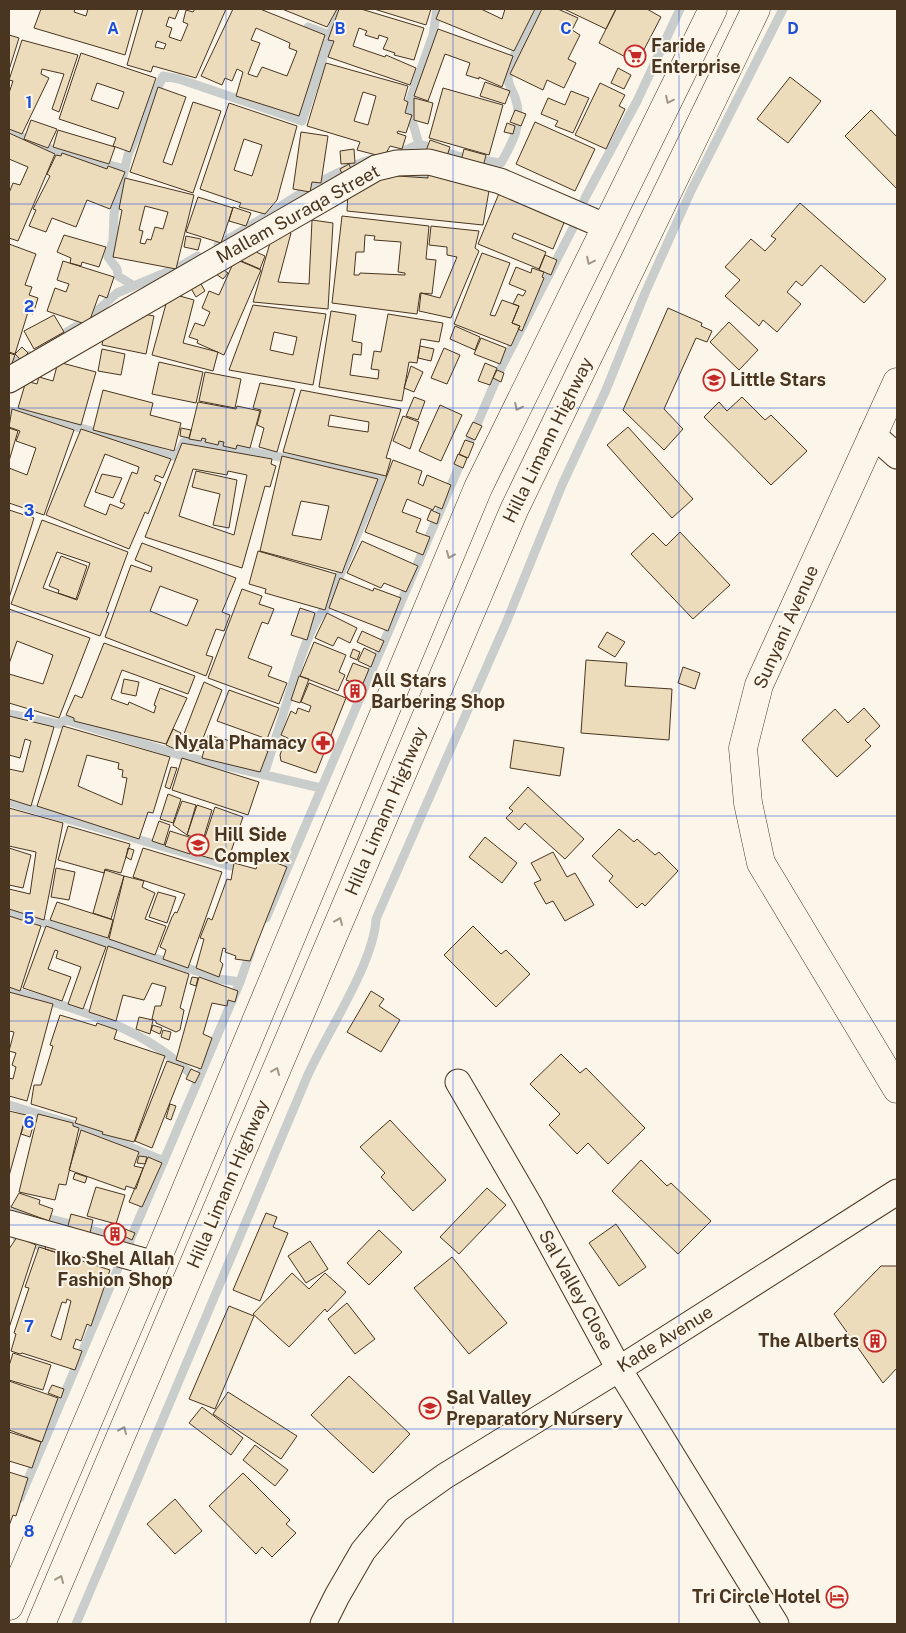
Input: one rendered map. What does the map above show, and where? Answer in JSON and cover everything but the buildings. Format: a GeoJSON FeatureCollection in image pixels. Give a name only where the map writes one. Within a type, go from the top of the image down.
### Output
{"type":"FeatureCollection","features":[{"type":"Feature","properties":{"kind":"main road","name":"Hilla Limann Highway"},"geometry":{"type":"LineString","coordinates":[[9,1606],[155,1264],[478,488],[713,9]]}},
{"type":"Feature","properties":{"kind":"main road","name":"Hilla Limann Highway"},"geometry":{"type":"LineString","coordinates":[[41,1624],[514,510],[756,9]]}},
{"type":"Feature","properties":{"kind":"main road","name":"Sunyani Avenue"},"geometry":{"type":"LineString","coordinates":[[897,382],[759,685],[743,748],[748,803],[761,862],[897,1089]]}},
{"type":"Feature","properties":{"kind":"street","name":"Mallam Suraqa Street"},"geometry":{"type":"LineString","coordinates":[[9,380],[376,168],[398,163],[429,162],[500,181],[607,227]]}},
{"type":"Feature","properties":{"kind":"street"},"geometry":{"type":"LineString","coordinates":[[872,434],[897,456]]}},
{"type":"Feature","properties":{"kind":"street","name":"Sal Valley Close"},"geometry":{"type":"LineString","coordinates":[[458,1082],[529,1204],[619,1369],[776,1624]]}},
{"type":"Feature","properties":{"kind":"street","name":"Kade Avenue"},"geometry":{"type":"LineString","coordinates":[[323,1624],[363,1551],[398,1510],[445,1476],[619,1369],[897,1192]]}},
{"type":"Feature","properties":{"kind":"street"},"geometry":{"type":"LineString","coordinates":[[9,1223],[155,1264]]}},
{"type":"Feature","properties":{"kind":"waterway"},"geometry":{"type":"LineString","coordinates":[[134,286],[118,276],[117,269],[108,257],[113,240],[114,214],[128,155],[163,76],[179,79],[302,121],[339,9]]}},
{"type":"Feature","properties":{"kind":"waterway"},"geometry":{"type":"LineString","coordinates":[[419,144],[411,117],[410,100],[433,35],[437,9]]}},
{"type":"Feature","properties":{"kind":"waterway"},"geometry":{"type":"LineString","coordinates":[[397,154],[419,144],[461,157],[501,163],[510,147],[518,123],[517,106],[508,75],[511,63],[518,47],[541,9]]}},
{"type":"Feature","properties":{"kind":"waterway"},"geometry":{"type":"LineString","coordinates":[[266,918],[502,366],[576,222],[585,198],[637,101],[680,9]]}},
{"type":"Feature","properties":{"kind":"waterway"},"geometry":{"type":"LineString","coordinates":[[76,1624],[307,1077],[348,998],[367,956],[376,919],[506,623],[562,485],[606,390],[645,293],[691,191],[783,9]]}},
{"type":"Feature","properties":{"kind":"waterway"},"geometry":{"type":"LineString","coordinates":[[308,27],[329,35]]}},
{"type":"Feature","properties":{"kind":"waterway"},"geometry":{"type":"LineString","coordinates":[[9,132],[53,150],[125,169]]}},
{"type":"Feature","properties":{"kind":"waterway"},"geometry":{"type":"LineString","coordinates":[[218,245],[331,176],[372,159]]}},
{"type":"Feature","properties":{"kind":"waterway"},"geometry":{"type":"LineString","coordinates":[[411,174],[440,177]]}},
{"type":"Feature","properties":{"kind":"waterway"},"geometry":{"type":"LineString","coordinates":[[44,346],[88,319],[117,293],[179,267],[198,256]]}},
{"type":"Feature","properties":{"kind":"waterway"},"geometry":{"type":"LineString","coordinates":[[9,365],[28,355]]}},
{"type":"Feature","properties":{"kind":"waterway"},"geometry":{"type":"LineString","coordinates":[[9,411],[75,426],[145,446],[168,456],[177,456],[184,442],[189,440],[382,476],[326,608],[313,627],[297,668],[264,775]]}},
{"type":"Feature","properties":{"kind":"waterway"},"geometry":{"type":"LineString","coordinates":[[9,714],[59,724],[66,720],[183,756],[321,788]]}},
{"type":"Feature","properties":{"kind":"waterway"},"geometry":{"type":"LineString","coordinates":[[9,802],[230,866]]}},
{"type":"Feature","properties":{"kind":"waterway"},"geometry":{"type":"LineString","coordinates":[[9,912],[206,974],[212,978],[240,982]]}},
{"type":"Feature","properties":{"kind":"waterway"},"geometry":{"type":"LineString","coordinates":[[20,1498],[240,982],[251,950]]}},
{"type":"Feature","properties":{"kind":"waterway"},"geometry":{"type":"LineString","coordinates":[[9,990],[60,1004],[110,1022],[133,1033],[177,1062],[197,1080]]}},
{"type":"Feature","properties":{"kind":"waterway"},"geometry":{"type":"LineString","coordinates":[[9,1105],[81,1127],[164,1161]]}},
{"type":"Feature","properties":{"kind":"waterway"},"geometry":{"type":"LineString","coordinates":[[9,1209],[75,1225],[130,1242]]}},
{"type":"Feature","properties":{"kind":"waterway"},"geometry":{"type":"LineString","coordinates":[[17,1238],[71,1257]]}},
{"type":"Feature","properties":{"kind":"place","name":"Faride Enterprise"},"geometry":{"type":"Point","coordinates":[635,56]}},
{"type":"Feature","properties":{"kind":"place","name":"Little Stars"},"geometry":{"type":"Point","coordinates":[714,380]}},
{"type":"Feature","properties":{"kind":"place","name":"All Stars Barbering Shop"},"geometry":{"type":"Point","coordinates":[355,691]}},
{"type":"Feature","properties":{"kind":"place","name":"Nyala Phamacy"},"geometry":{"type":"Point","coordinates":[323,743]}},
{"type":"Feature","properties":{"kind":"place","name":"Hill Side Complex"},"geometry":{"type":"Point","coordinates":[198,845]}},
{"type":"Feature","properties":{"kind":"place","name":"Iko Shel Allah Fashion Shop"},"geometry":{"type":"Point","coordinates":[115,1234]}},
{"type":"Feature","properties":{"kind":"place","name":"The Alberts"},"geometry":{"type":"Point","coordinates":[875,1341]}},
{"type":"Feature","properties":{"kind":"place","name":"Sal Valley Preparatory Nursery"},"geometry":{"type":"Point","coordinates":[430,1408]}},
{"type":"Feature","properties":{"kind":"place","name":"Tri Circle Hotel"},"geometry":{"type":"Point","coordinates":[837,1597]}}]}
